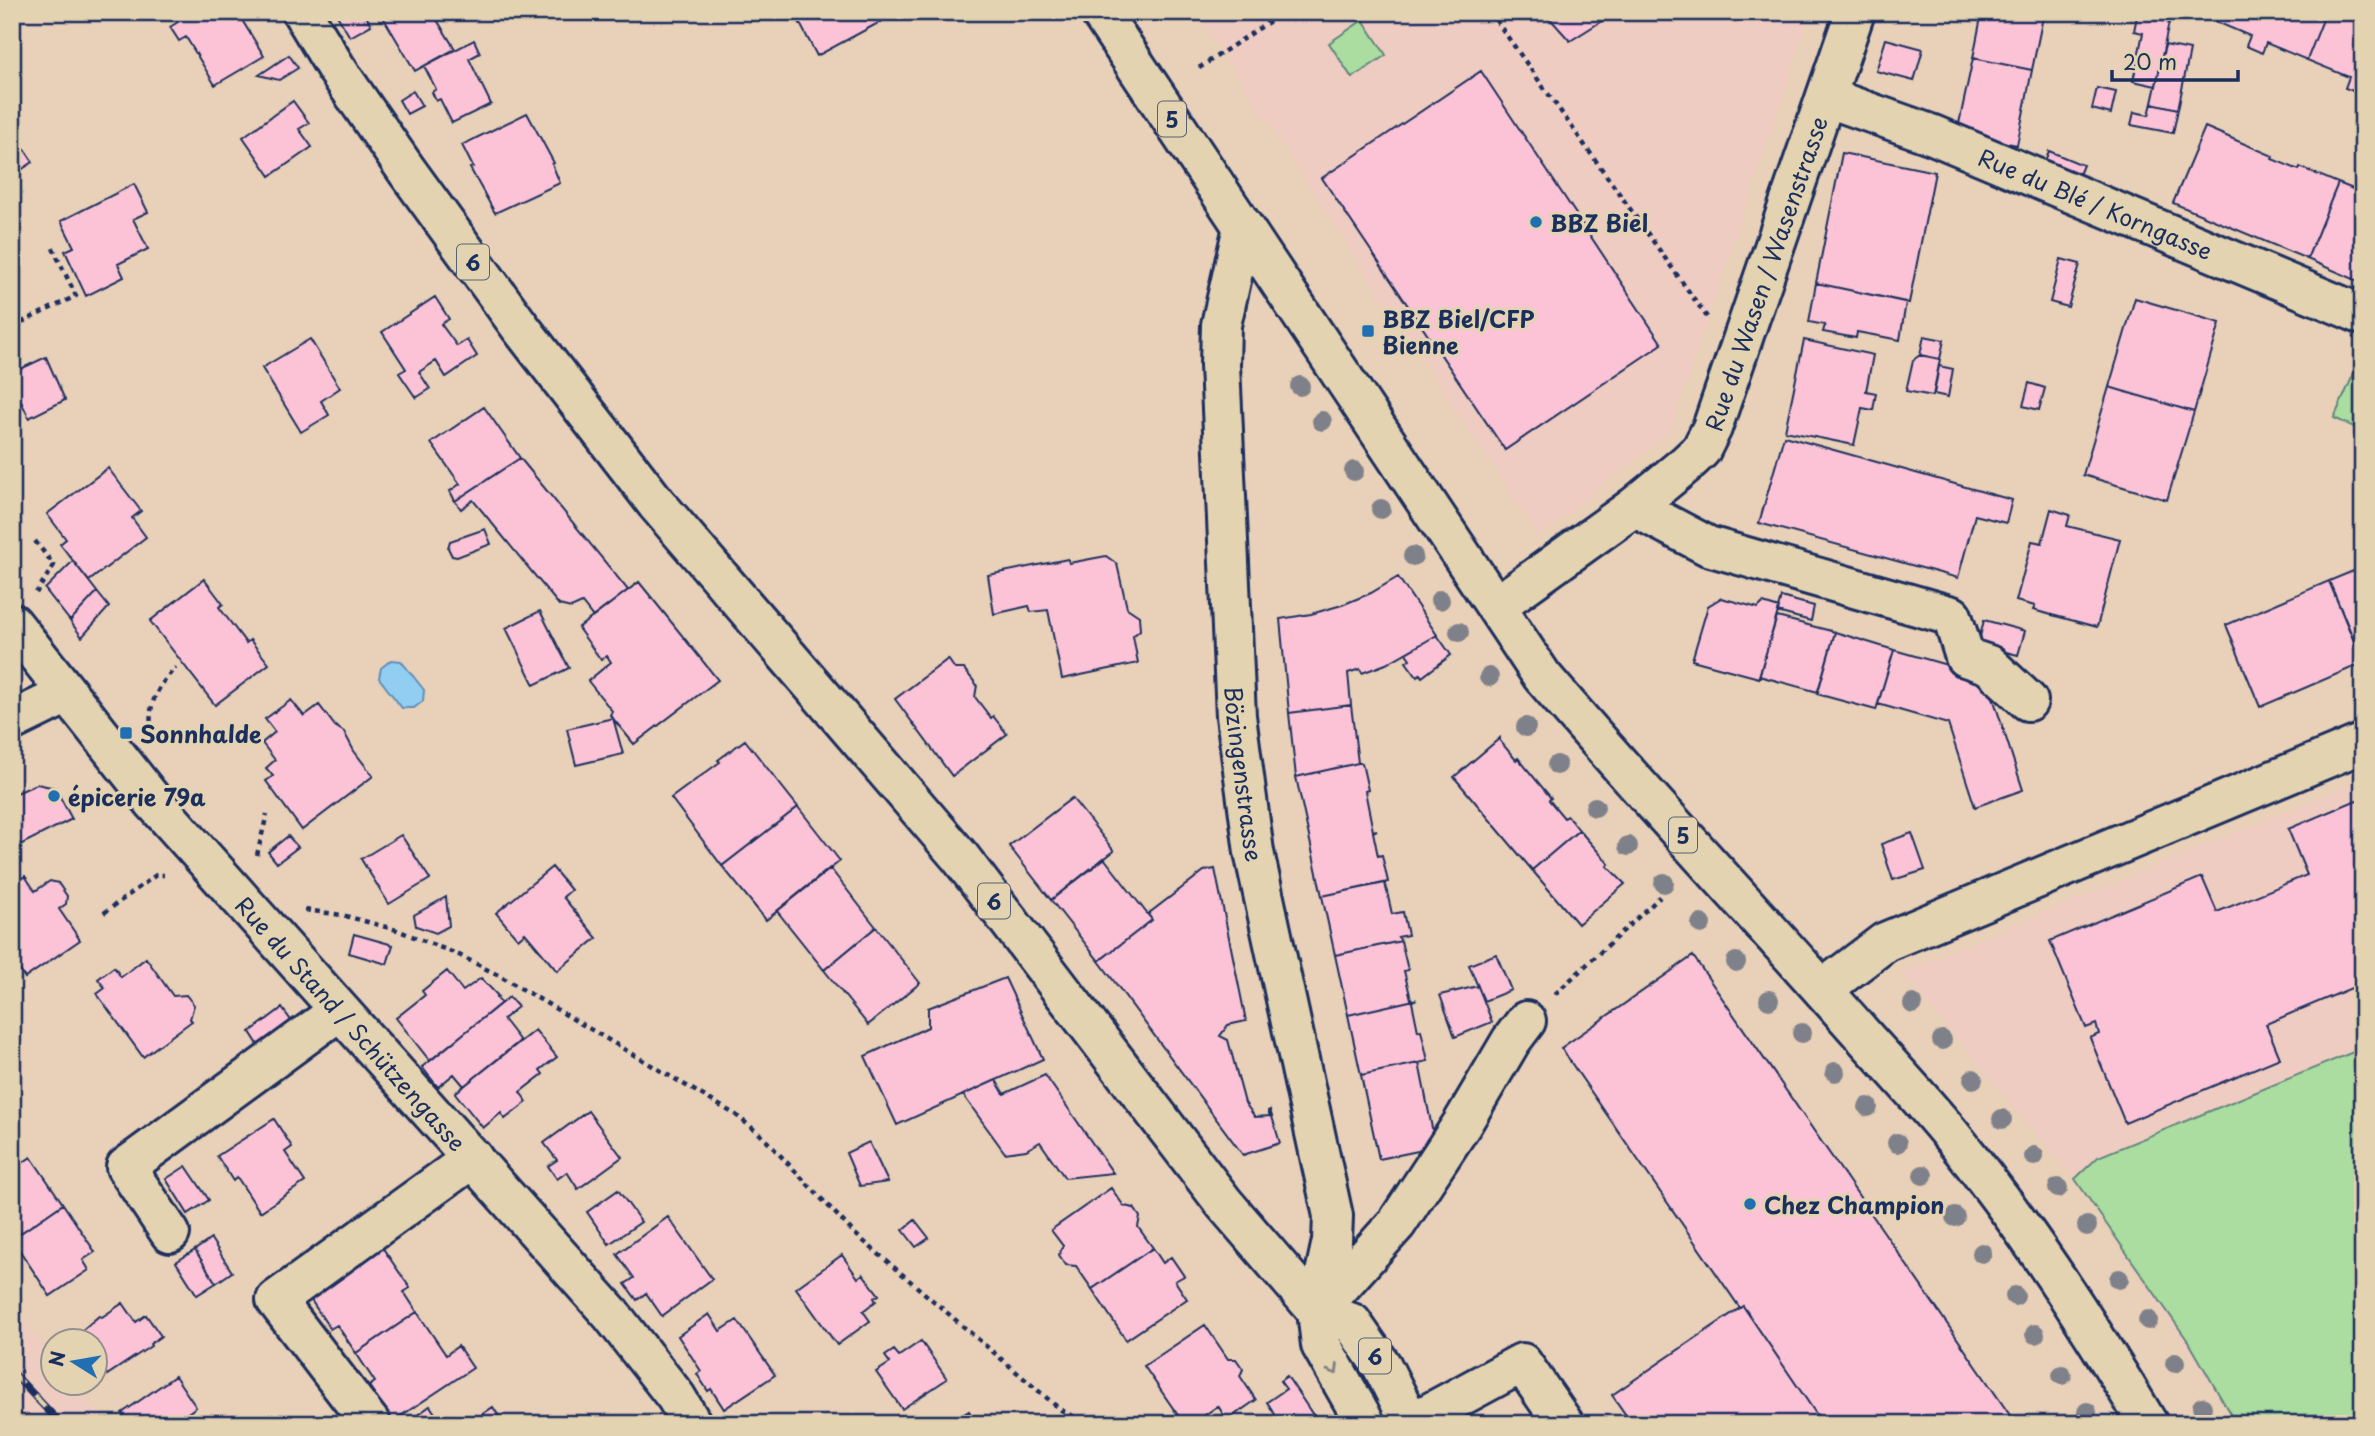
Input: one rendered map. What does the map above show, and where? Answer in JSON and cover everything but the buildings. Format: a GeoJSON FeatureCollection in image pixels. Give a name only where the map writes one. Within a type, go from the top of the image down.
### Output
{"type":"FeatureCollection","features":[{"type":"Feature","properties":{"kind":"street","name":"6"},"geometry":{"type":"LineString","coordinates":[[302,12],[336,68],[415,183],[521,328],[656,503],[960,857],[1224,1203],[1317,1311],[1352,1323],[1382,1366],[1411,1424]]}},
{"type":"Feature","properties":{"kind":"street","name":"5"},"geometry":{"type":"LineString","coordinates":[[1100,12],[1542,677],[1951,1135],[2032,1241],[2148,1424]]}},
{"type":"Feature","properties":{"kind":"street","name":"Rue du Wasen / Wasenstrasse"},"geometry":{"type":"LineString","coordinates":[[1496,606],[1634,507],[1701,450],[1712,428],[1855,12]]}},
{"type":"Feature","properties":{"kind":"street","name":"Rue du Blé / Korngasse"},"geometry":{"type":"LineString","coordinates":[[1826,97],[1933,135],[2363,315]]}},
{"type":"Feature","properties":{"kind":"street","name":"Bözingenstrasse"},"geometry":{"type":"LineString","coordinates":[[1243,227],[1221,325],[1236,716],[1254,852],[1333,1216],[1332,1241],[1317,1311]]}},
{"type":"Feature","properties":{"kind":"street"},"geometry":{"type":"LineString","coordinates":[[1634,507],[1708,546],[1952,616],[1965,657],[1989,665],[2028,701]]}},
{"type":"Feature","properties":{"kind":"street","name":"Rue du Stand / Schützengasse"},"geometry":{"type":"LineString","coordinates":[[14,624],[153,801],[611,1314],[676,1397],[692,1424]]}},
{"type":"Feature","properties":{"kind":"street"},"geometry":{"type":"LineString","coordinates":[[12,720],[67,694]]}},
{"type":"Feature","properties":{"kind":"street"},"geometry":{"type":"LineString","coordinates":[[1823,989],[1885,942],[2363,743]]}},
{"type":"Feature","properties":{"kind":"street"},"geometry":{"type":"LineString","coordinates":[[170,1233],[126,1167],[339,1011]]}},
{"type":"Feature","properties":{"kind":"street"},"geometry":{"type":"LineString","coordinates":[[1317,1311],[1397,1223],[1526,1021]]}},
{"type":"Feature","properties":{"kind":"street"},"geometry":{"type":"LineString","coordinates":[[371,1424],[276,1300],[472,1158]]}},
{"type":"Feature","properties":{"kind":"street","name":"6"},"geometry":{"type":"LineString","coordinates":[[1317,1311],[1321,1345],[1366,1424]]}},
{"type":"Feature","properties":{"kind":"street"},"geometry":{"type":"LineString","coordinates":[[1411,1424],[1522,1363],[1564,1424]]}},
{"type":"Feature","properties":{"kind":"path"},"geometry":{"type":"LineString","coordinates":[[1199,68],[1284,12]]}},
{"type":"Feature","properties":{"kind":"path"},"geometry":{"type":"LineString","coordinates":[[1490,12],[1714,327]]}},
{"type":"Feature","properties":{"kind":"path"},"geometry":{"type":"LineString","coordinates":[[12,327],[76,296],[53,248]]}},
{"type":"Feature","properties":{"kind":"path"},"geometry":{"type":"LineString","coordinates":[[14,624],[54,565],[35,541]]}},
{"type":"Feature","properties":{"kind":"path"},"geometry":{"type":"LineString","coordinates":[[155,738],[151,727],[152,706],[161,683],[176,667]]}},
{"type":"Feature","properties":{"kind":"path"},"geometry":{"type":"LineString","coordinates":[[104,913],[156,875],[215,872]]}},
{"type":"Feature","properties":{"kind":"path"},"geometry":{"type":"LineString","coordinates":[[1526,1021],[1660,897]]}},
{"type":"Feature","properties":{"kind":"path"},"geometry":{"type":"LineString","coordinates":[[245,904],[342,915],[397,930],[459,955],[500,975],[736,1115],[761,1135],[864,1242],[1060,1410],[1088,1424]]}},
{"type":"Feature","properties":{"kind":"shaded area","name":"BBZ Biel"},"geometry":{"type":"Polygon","coordinates":[[[1195,12],[1811,12],[1670,432],[1539,537],[1195,12]]]}},
{"type":"Feature","properties":{"kind":"shaded area"},"geometry":{"type":"Polygon","coordinates":[[[2363,779],[2363,1424],[2236,1424],[2075,1179],[1901,972],[2363,779]]]}},
{"type":"Feature","properties":{"kind":"shaded area"},"geometry":{"type":"Polygon","coordinates":[[[12,1306],[38,1340],[38,1398],[85,1398],[110,1424],[31,1424],[12,1405],[12,1306]]]}},
{"type":"Feature","properties":{"kind":"green space"},"geometry":{"type":"Polygon","coordinates":[[[1363,20],[1386,55],[1352,78],[1329,43],[1363,20]]]}},
{"type":"Feature","properties":{"kind":"green space"},"geometry":{"type":"Polygon","coordinates":[[[2363,353],[2363,431],[2334,418],[2363,353]]]}},
{"type":"Feature","properties":{"kind":"green space"},"geometry":{"type":"Polygon","coordinates":[[[2363,1048],[2363,1424],[2236,1424],[2190,1344],[2075,1179],[2098,1157],[2363,1048]]]}},
{"type":"Feature","properties":{"kind":"water"},"geometry":{"type":"Polygon","coordinates":[[[391,660],[401,661],[424,690],[423,701],[414,708],[402,708],[379,678],[381,668],[391,660]]]}},
{"type":"Feature","properties":{"kind":"railway"},"geometry":{"type":"LineString","coordinates":[[12,1372],[61,1424]]}},
{"type":"Feature","properties":{"kind":"place","name":"BBZ Biel"},"geometry":{"type":"Point","coordinates":[1536,222]}},
{"type":"Feature","properties":{"kind":"place","name":"BBZ Biel/CFP Bienne"},"geometry":{"type":"Point","coordinates":[1368,331]}},
{"type":"Feature","properties":{"kind":"place","name":"Sonnhalde"},"geometry":{"type":"Point","coordinates":[126,733]}},
{"type":"Feature","properties":{"kind":"place","name":"épicerie 79a"},"geometry":{"type":"Point","coordinates":[54,796]}},
{"type":"Feature","properties":{"kind":"place","name":"Chez Champion"},"geometry":{"type":"Point","coordinates":[1750,1204]}}]}
